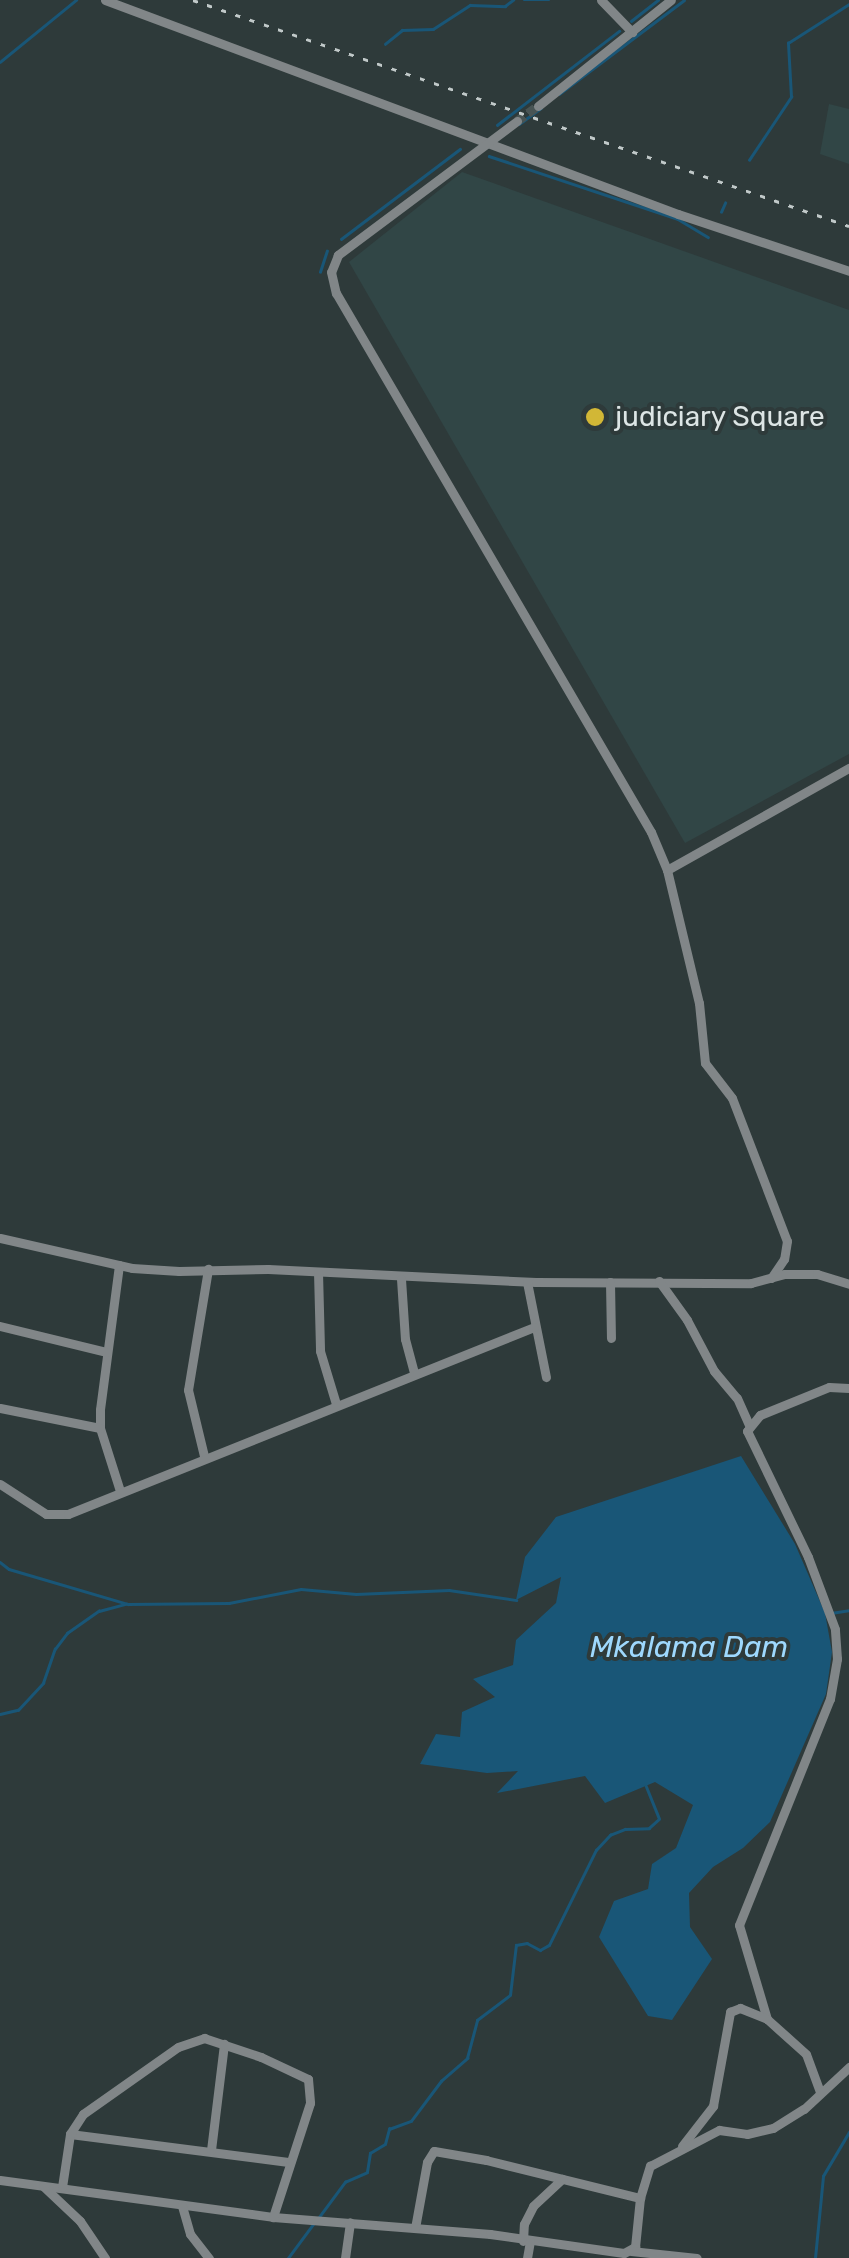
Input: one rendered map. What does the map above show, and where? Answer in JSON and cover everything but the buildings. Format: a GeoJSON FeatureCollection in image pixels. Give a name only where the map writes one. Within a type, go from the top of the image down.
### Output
{"type":"FeatureCollection","features":[{"type":"Feature","properties":{"kind":"street"},"geometry":{"type":"LineString","coordinates":[[105,0],[488,143],[849,271]]}},
{"type":"Feature","properties":{"kind":"street"},"geometry":{"type":"LineString","coordinates":[[601,0],[632,32]]}},
{"type":"Feature","properties":{"kind":"street"},"geometry":{"type":"LineString","coordinates":[[538,106],[671,0]]}},
{"type":"Feature","properties":{"kind":"street"},"geometry":{"type":"LineString","coordinates":[[517,121],[338,255],[331,272],[336,293],[641,816],[668,870],[698,1004],[706,1064],[732,1098],[787,1241],[784,1259],[771,1278]]}},
{"type":"Feature","properties":{"kind":"street"},"geometry":{"type":"LineString","coordinates":[[668,870],[849,768]]}},
{"type":"Feature","properties":{"kind":"street"},"geometry":{"type":"LineString","coordinates":[[0,1238],[119,1265],[528,1282],[751,1283],[817,1274],[849,1284]]}},
{"type":"Feature","properties":{"kind":"street"},"geometry":{"type":"LineString","coordinates":[[119,1265],[100,1428],[120,1491]]}},
{"type":"Feature","properties":{"kind":"street"},"geometry":{"type":"LineString","coordinates":[[204,1456],[188,1390],[208,1269]]}},
{"type":"Feature","properties":{"kind":"street"},"geometry":{"type":"LineString","coordinates":[[318,1272],[320,1351],[336,1404]]}},
{"type":"Feature","properties":{"kind":"street"},"geometry":{"type":"LineString","coordinates":[[401,1279],[405,1339],[414,1373]]}},
{"type":"Feature","properties":{"kind":"street"},"geometry":{"type":"LineString","coordinates":[[659,1281],[687,1320],[714,1371],[738,1398],[749,1424],[751,1445],[827,1603],[837,1659],[830,1698],[739,1925],[767,2019]]}},
{"type":"Feature","properties":{"kind":"street"},"geometry":{"type":"LineString","coordinates":[[528,1282],[546,1378]]}},
{"type":"Feature","properties":{"kind":"street"},"geometry":{"type":"LineString","coordinates":[[610,1282],[610,1338]]}},
{"type":"Feature","properties":{"kind":"street"},"geometry":{"type":"LineString","coordinates":[[0,1326],[107,1352]]}},
{"type":"Feature","properties":{"kind":"street"},"geometry":{"type":"LineString","coordinates":[[0,1484],[46,1514],[58,1516],[534,1327]]}},
{"type":"Feature","properties":{"kind":"street"},"geometry":{"type":"LineString","coordinates":[[749,1424],[760,1415],[823,1389],[849,1388]]}},
{"type":"Feature","properties":{"kind":"street"},"geometry":{"type":"LineString","coordinates":[[0,1408],[100,1428]]}},
{"type":"Feature","properties":{"kind":"street"},"geometry":{"type":"LineString","coordinates":[[678,2150],[713,2106],[730,2012],[740,2008],[767,2019],[806,2054],[820,2092]]}},
{"type":"Feature","properties":{"kind":"street"},"geometry":{"type":"LineString","coordinates":[[62,2187],[70,2134],[96,2102],[178,2046],[204,2038],[308,2079],[310,2103],[273,2218]]}},
{"type":"Feature","properties":{"kind":"street"},"geometry":{"type":"LineString","coordinates":[[212,2150],[224,2044]]}},
{"type":"Feature","properties":{"kind":"street"},"geometry":{"type":"LineString","coordinates":[[631,2251],[635,2247],[645,2170],[719,2130],[747,2134],[773,2128],[804,2109],[849,2067]]}},
{"type":"Feature","properties":{"kind":"street"},"geometry":{"type":"LineString","coordinates":[[70,2134],[290,2162]]}},
{"type":"Feature","properties":{"kind":"street"},"geometry":{"type":"LineString","coordinates":[[415,2228],[427,2162],[434,2151],[640,2198]]}},
{"type":"Feature","properties":{"kind":"street"},"geometry":{"type":"LineString","coordinates":[[0,2180],[273,2218],[415,2228],[696,2258]]}},
{"type":"Feature","properties":{"kind":"street"},"geometry":{"type":"LineString","coordinates":[[527,2258],[524,2224],[533,2206],[562,2180]]}},
{"type":"Feature","properties":{"kind":"street"},"geometry":{"type":"LineString","coordinates":[[43,2186],[80,2221],[105,2258]]}},
{"type":"Feature","properties":{"kind":"street"},"geometry":{"type":"LineString","coordinates":[[182,2206],[190,2234],[209,2258]]}},
{"type":"Feature","properties":{"kind":"street"},"geometry":{"type":"LineString","coordinates":[[345,2258],[350,2222]]}},
{"type":"Feature","properties":{"kind":"shaded area"},"geometry":{"type":"Polygon","coordinates":[[[829,104],[849,109],[849,164],[820,154],[829,104]]]}},
{"type":"Feature","properties":{"kind":"shaded area"},"geometry":{"type":"Polygon","coordinates":[[[462,172],[849,310],[849,754],[685,843],[349,262],[462,172]]]}},
{"type":"Feature","properties":{"kind":"water","name":"Mkalama Dam"},"geometry":{"type":"Polygon","coordinates":[[[741,1456],[795,1544],[825,1613],[832,1652],[826,1694],[770,1822],[743,1848],[713,1867],[689,1893],[690,1927],[712,1959],[672,2020],[648,2016],[599,1937],[614,1901],[648,1889],[652,1864],[676,1848],[693,1805],[655,1782],[605,1803],[585,1776],[497,1793],[518,1771],[487,1773],[420,1764],[436,1734],[460,1737],[462,1712],[495,1697],[473,1679],[513,1665],[516,1640],[556,1603],[561,1577],[516,1600],[525,1557],[556,1517],[741,1456]]]}},
{"type":"Feature","properties":{"kind":"waterway"},"geometry":{"type":"LineString","coordinates":[[0,62],[76,0]]}},
{"type":"Feature","properties":{"kind":"waterway"},"geometry":{"type":"LineString","coordinates":[[385,44],[402,30],[433,29],[470,5],[505,6],[513,0]]}},
{"type":"Feature","properties":{"kind":"waterway"},"geometry":{"type":"LineString","coordinates":[[524,0],[549,0]]}},
{"type":"Feature","properties":{"kind":"waterway"},"geometry":{"type":"LineString","coordinates":[[631,21],[658,0]]}},
{"type":"Feature","properties":{"kind":"waterway"},"geometry":{"type":"LineString","coordinates":[[559,94],[684,0]]}},
{"type":"Feature","properties":{"kind":"waterway"},"geometry":{"type":"LineString","coordinates":[[749,160],[791,97],[788,43],[849,4]]}},
{"type":"Feature","properties":{"kind":"waterway"},"geometry":{"type":"LineString","coordinates":[[497,125],[619,31]]}},
{"type":"Feature","properties":{"kind":"waterway"},"geometry":{"type":"LineString","coordinates":[[519,124],[541,108]]}},
{"type":"Feature","properties":{"kind":"waterway"},"geometry":{"type":"LineString","coordinates":[[341,239],[460,149]]}},
{"type":"Feature","properties":{"kind":"waterway"},"geometry":{"type":"LineString","coordinates":[[489,156],[678,219],[708,237]]}},
{"type":"Feature","properties":{"kind":"waterway"},"geometry":{"type":"LineString","coordinates":[[721,212],[725,203]]}},
{"type":"Feature","properties":{"kind":"waterway"},"geometry":{"type":"LineString","coordinates":[[320,272],[327,251]]}},
{"type":"Feature","properties":{"kind":"waterway"},"geometry":{"type":"LineString","coordinates":[[0,1562],[9,1569],[128,1604],[229,1603],[301,1589],[356,1594],[449,1590],[516,1600]]}},
{"type":"Feature","properties":{"kind":"waterway"},"geometry":{"type":"LineString","coordinates":[[0,1714],[18,1710],[43,1683],[55,1649],[67,1633],[99,1611],[126,1604]]}},
{"type":"Feature","properties":{"kind":"waterway"},"geometry":{"type":"LineString","coordinates":[[831,1613],[849,1610]]}},
{"type":"Feature","properties":{"kind":"waterway"},"geometry":{"type":"LineString","coordinates":[[319,2217],[345,2182],[367,2172],[370,2153],[385,2144],[389,2129],[411,2121],[441,2081],[467,2058],[477,2020],[510,1995],[516,1945],[527,1943],[540,1950],[549,1945],[596,1850],[610,1835],[625,1829],[649,1828],[659,1819],[646,1786]]}},
{"type":"Feature","properties":{"kind":"waterway"},"geometry":{"type":"LineString","coordinates":[[815,2258],[823,2176],[849,2132]]}},
{"type":"Feature","properties":{"kind":"waterway"},"geometry":{"type":"LineString","coordinates":[[288,2258],[314,2223]]}},
{"type":"Feature","properties":{"kind":"tunnel"},"geometry":{"type":"LineString","coordinates":[[517,121],[538,106]]}},
{"type":"Feature","properties":{"kind":"railway"},"geometry":{"type":"LineString","coordinates":[[193,0],[849,226]]}},
{"type":"Feature","properties":{"kind":"place","name":"judiciary Square"},"geometry":{"type":"Point","coordinates":[595,417]}}]}
